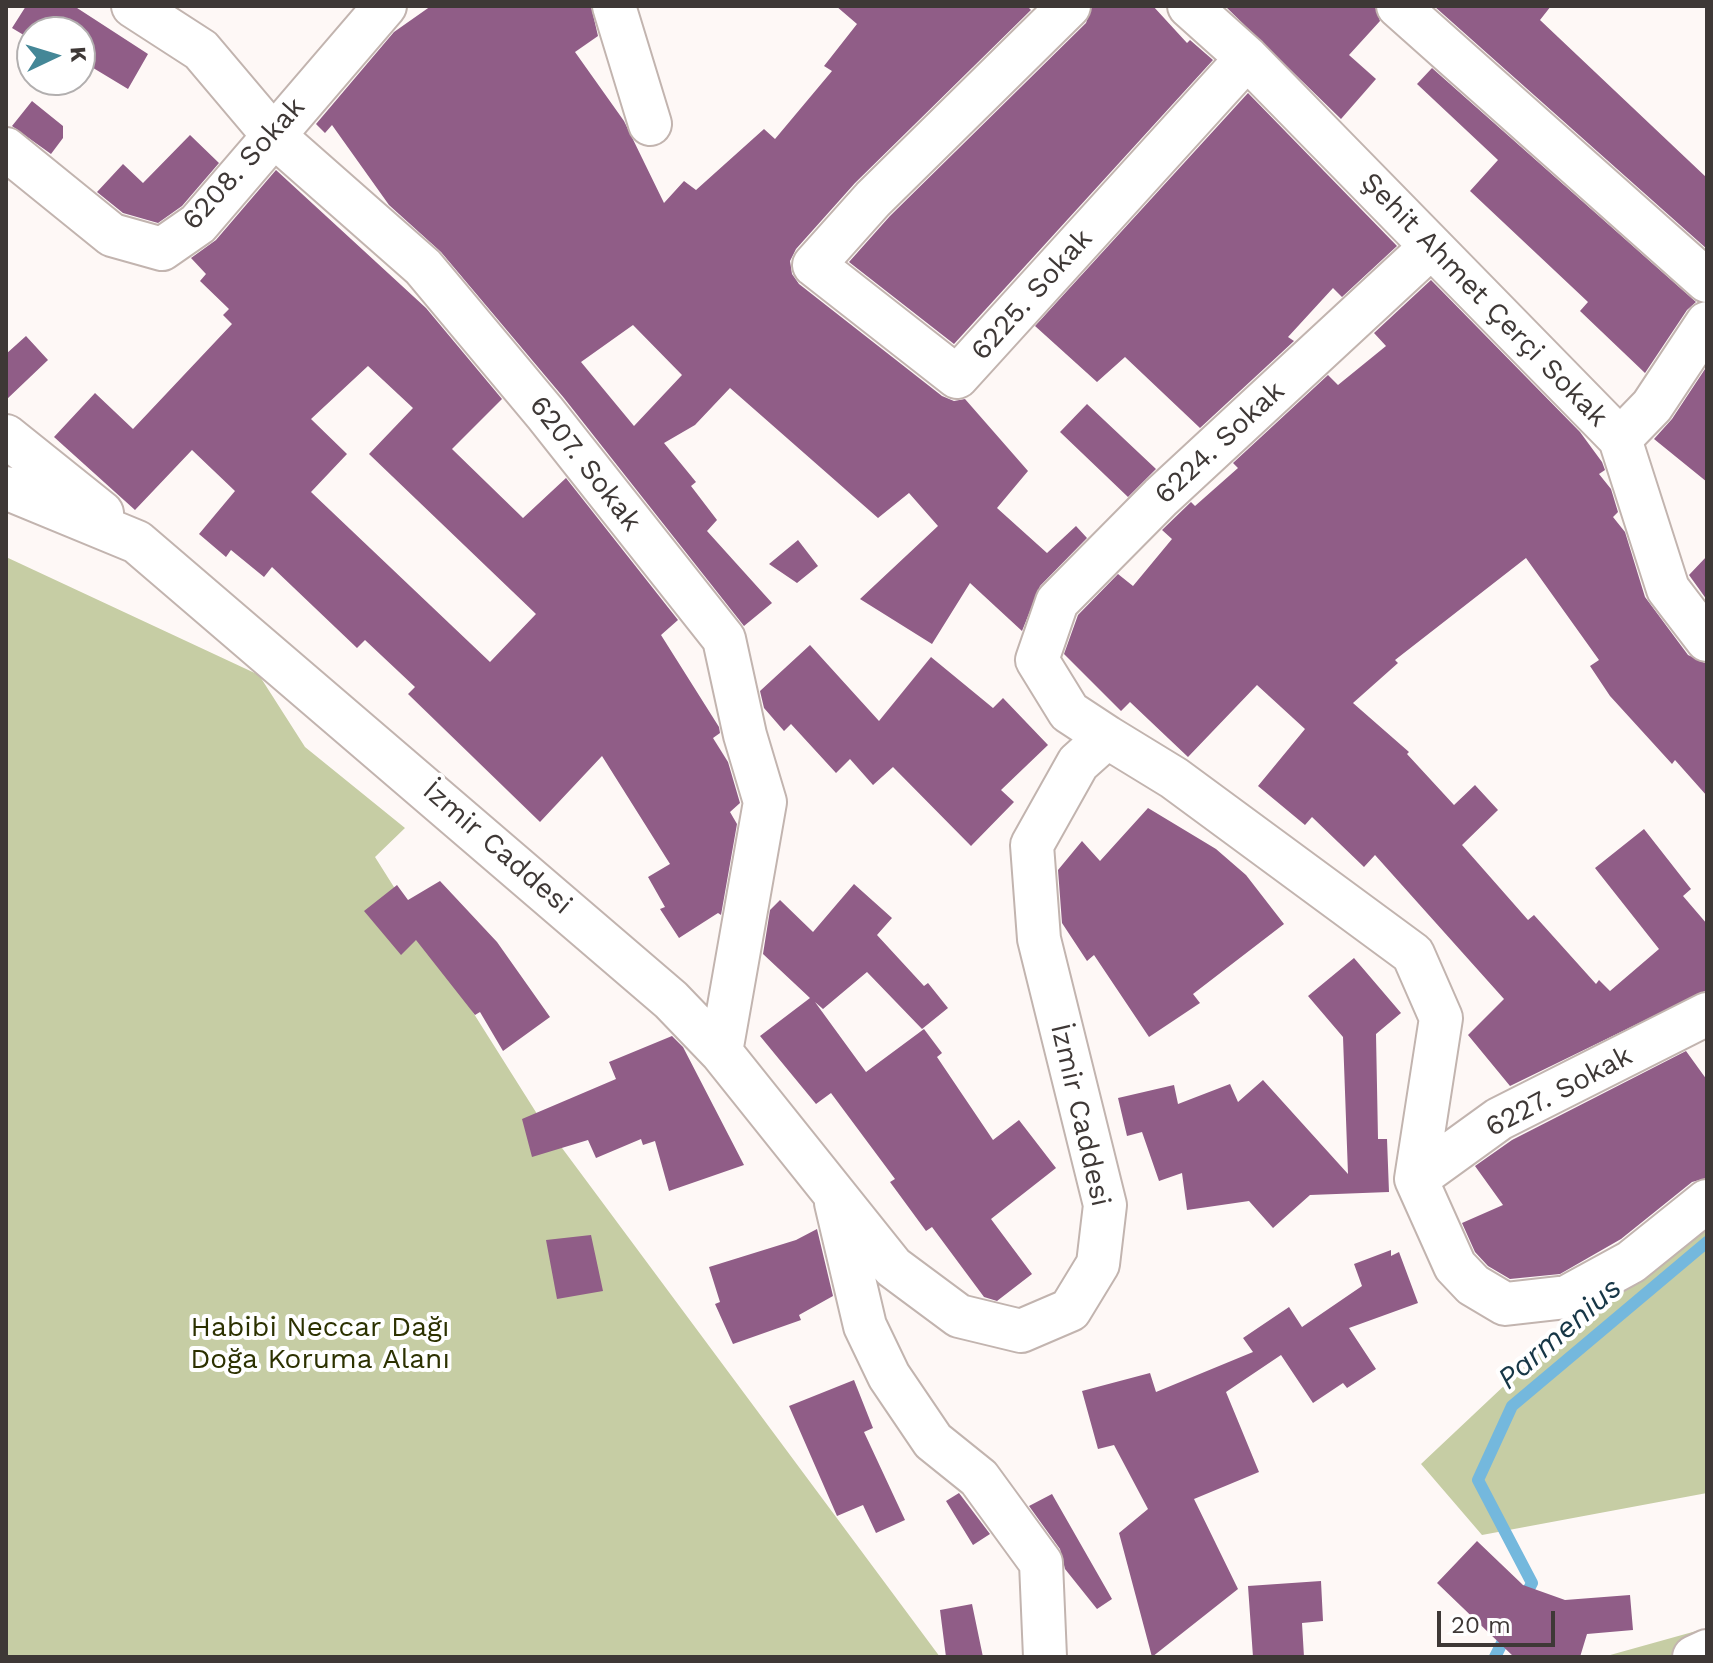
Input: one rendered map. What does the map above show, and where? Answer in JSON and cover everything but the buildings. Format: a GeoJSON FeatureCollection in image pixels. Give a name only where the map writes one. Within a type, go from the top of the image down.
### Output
{"type":"FeatureCollection","features":[{"type":"Feature","properties":{"kind":"street","name":"6207. Sokak"},"geometry":{"type":"LineString","coordinates":[[133,6],[201,50],[272,134],[423,267],[545,413],[724,639],[745,735],[765,802],[721,1052]]}},
{"type":"Feature","properties":{"kind":"street","name":"6208. Sokak"},"geometry":{"type":"LineString","coordinates":[[6,149],[112,235],[162,249],[198,224],[272,134],[385,6]]}},
{"type":"Feature","properties":{"kind":"street"},"geometry":{"type":"LineString","coordinates":[[614,6],[650,124]]}},
{"type":"Feature","properties":{"kind":"street","name":"6225. Sokak"},"geometry":{"type":"LineString","coordinates":[[1069,6],[873,199],[814,265],[957,377],[1247,58]]}},
{"type":"Feature","properties":{"kind":"street","name":"Şehit Ahmet Çerçi Sokak"},"geometry":{"type":"LineString","coordinates":[[1189,6],[1247,58],[1620,439],[1668,589],[1707,640]]}},
{"type":"Feature","properties":{"kind":"street"},"geometry":{"type":"LineString","coordinates":[[1398,6],[1707,281]]}},
{"type":"Feature","properties":{"kind":"street","name":"6224. Sokak"},"geometry":{"type":"LineString","coordinates":[[1107,737],[1069,712],[1037,660],[1057,602],[1161,497],[1431,247]]}},
{"type":"Feature","properties":{"kind":"street"},"geometry":{"type":"LineString","coordinates":[[1620,439],[1652,406],[1707,323]]}},
{"type":"Feature","properties":{"kind":"street"},"geometry":{"type":"LineString","coordinates":[[6,436],[137,542]]}},
{"type":"Feature","properties":{"kind":"street","name":"İzmir Caddesi"},"geometry":{"type":"LineString","coordinates":[[6,488],[137,542],[498,848],[671,1000],[721,1052],[893,1267],[959,1316],[1021,1331],[1070,1310],[1098,1264],[1105,1205],[1039,939],[1032,845],[1078,763],[1107,737]]}},
{"type":"Feature","properties":{"kind":"street","name":"İzmir Caddesi"},"geometry":{"type":"LineString","coordinates":[[6,510],[137,542]]}},
{"type":"Feature","properties":{"kind":"street"},"geometry":{"type":"LineString","coordinates":[[1107,737],[1174,778],[1413,954],[1441,1018],[1416,1179],[1455,1266],[1473,1285],[1505,1304],[1567,1297],[1631,1262],[1707,1201]]}},
{"type":"Feature","properties":{"kind":"street","name":"6227. Sokak"},"geometry":{"type":"LineString","coordinates":[[1416,1179],[1499,1119],[1707,1014]]}},
{"type":"Feature","properties":{"kind":"street"},"geometry":{"type":"LineString","coordinates":[[835,1195],[865,1326],[889,1376],[933,1441],[979,1478],[1041,1563],[1045,1657]]}},
{"type":"Feature","properties":{"kind":"street"},"geometry":{"type":"LineString","coordinates":[[1694,1657],[1707,1651]]}},
{"type":"Feature","properties":{"kind":"green space","name":"Habibi Neccar Dağı Doğa Koruma Alanı"},"geometry":{"type":"Polygon","coordinates":[[[6,557],[259,675],[305,747],[405,828],[375,857],[539,1117],[940,1657],[6,1657],[6,557]]]}},
{"type":"Feature","properties":{"kind":"green space"},"geometry":{"type":"Polygon","coordinates":[[[1707,1209],[1707,1493],[1482,1535],[1421,1464],[1610,1286],[1707,1209]]]}},
{"type":"Feature","properties":{"kind":"green space"},"geometry":{"type":"Polygon","coordinates":[[[1707,1628],[1707,1657],[1603,1657],[1707,1628]]]}},
{"type":"Feature","properties":{"kind":"waterway","name":"Parmenius"},"geometry":{"type":"LineString","coordinates":[[1523,1600],[1532,1583],[1478,1480],[1512,1406],[1707,1242]]}},
{"type":"Feature","properties":{"kind":"waterway","name":"Parmenius"},"geometry":{"type":"LineString","coordinates":[[1495,1657],[1508,1631]]}}]}
